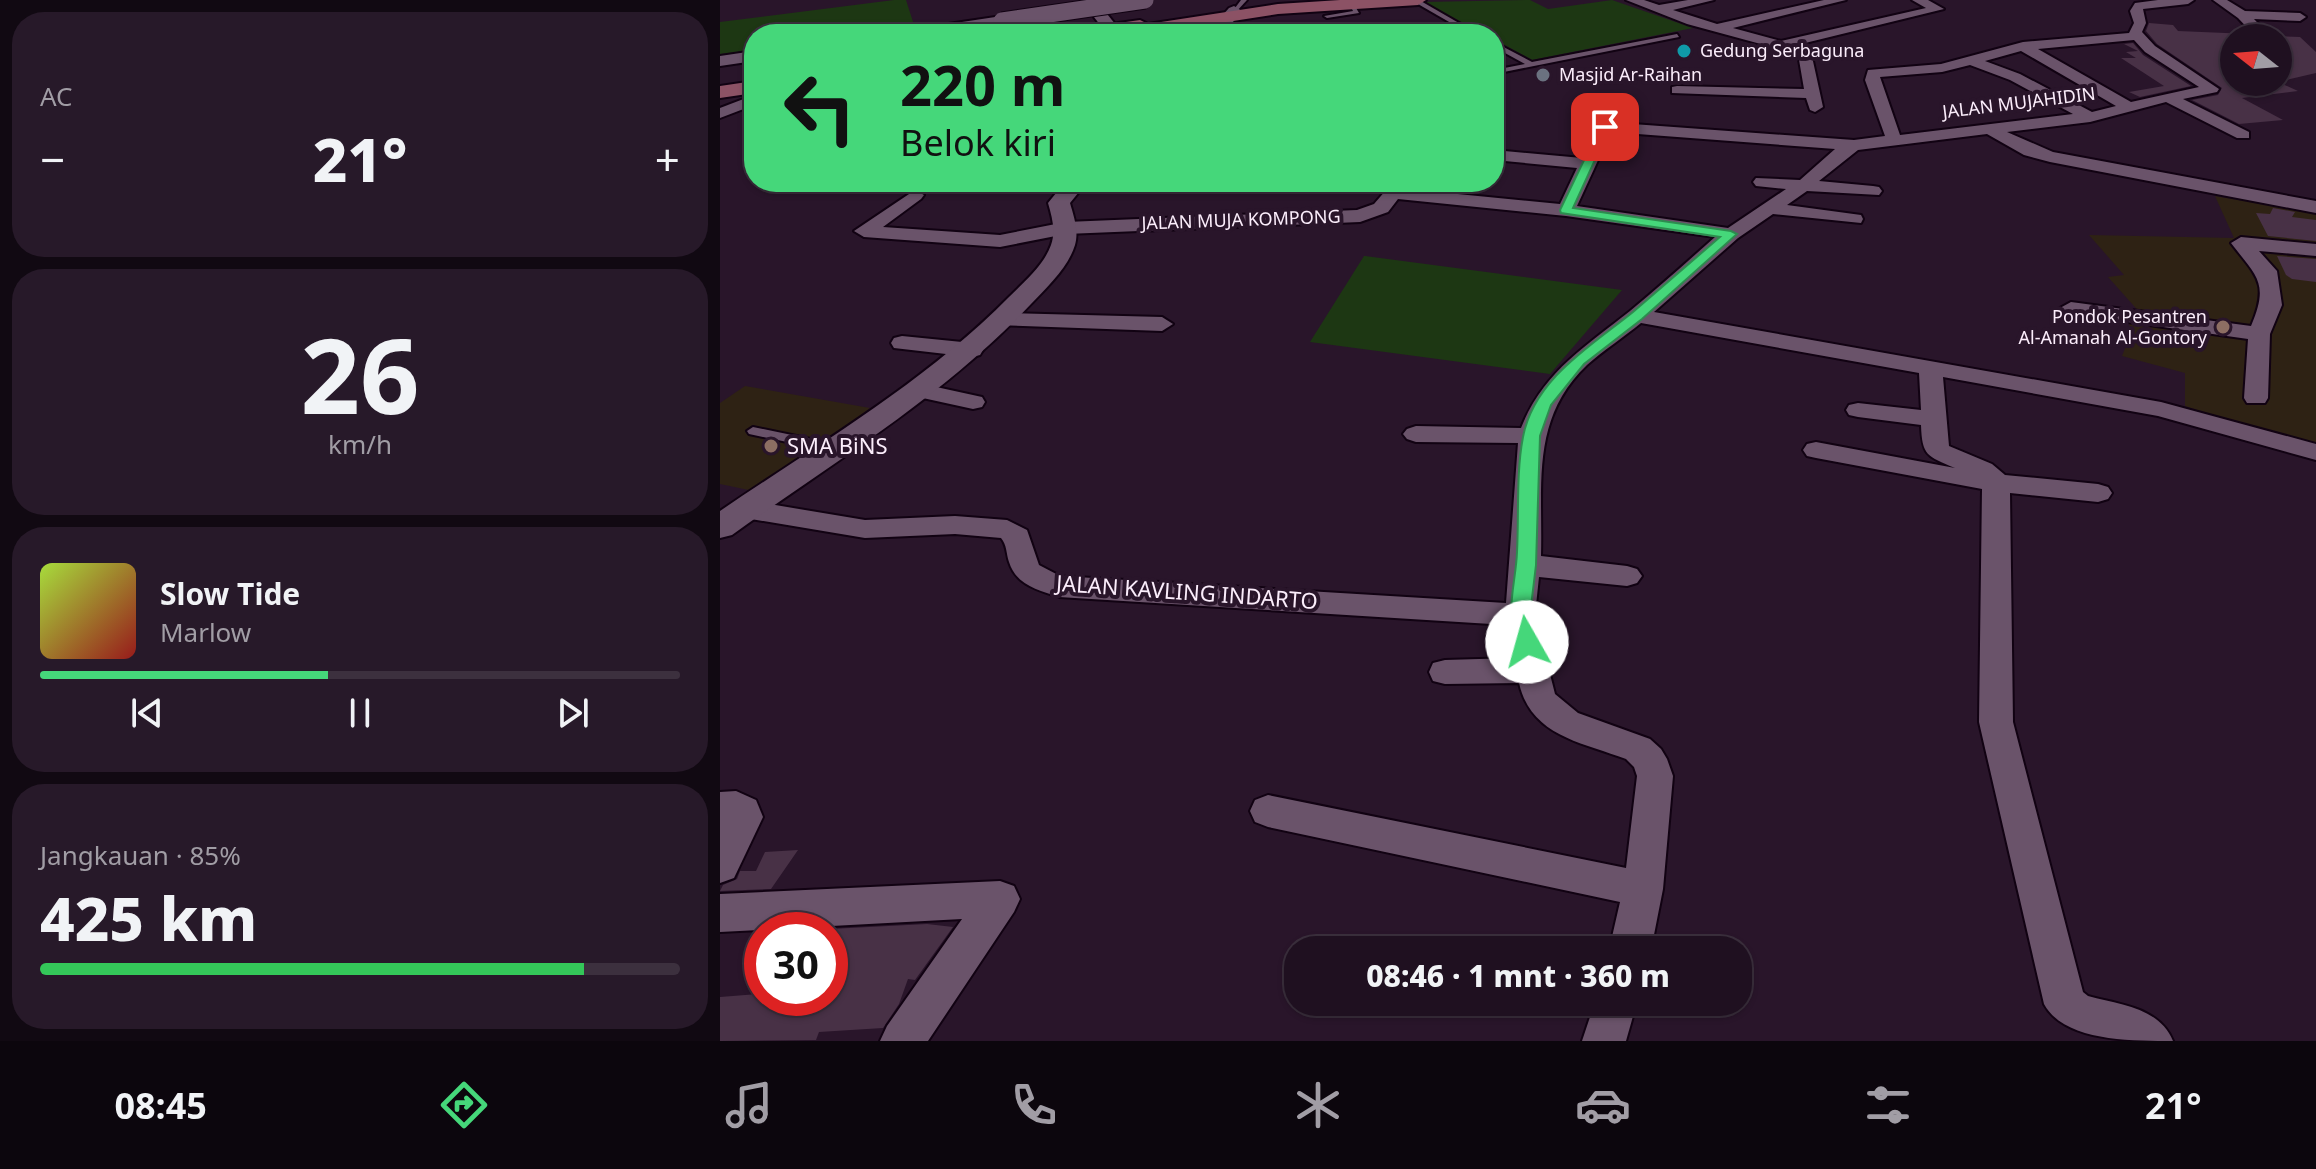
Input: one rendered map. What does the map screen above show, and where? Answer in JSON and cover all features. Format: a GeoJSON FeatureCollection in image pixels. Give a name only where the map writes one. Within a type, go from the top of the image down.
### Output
{"type":"FeatureCollection","features":[{"type":"Feature","properties":{"kind":"main road"},"geometry":{"type":"LineString","coordinates":[[1151,24],[1275,5],[1415,0]]}},
{"type":"Feature","properties":{"kind":"main road"},"geometry":{"type":"LineString","coordinates":[[720,85],[744,81]]}},
{"type":"Feature","properties":{"kind":"main road"},"geometry":{"type":"LineString","coordinates":[[720,92],[744,88]]}},
{"type":"Feature","properties":{"kind":"street"},"geometry":{"type":"LineString","coordinates":[[1071,0],[1097,24]]}},
{"type":"Feature","properties":{"kind":"street"},"geometry":{"type":"LineString","coordinates":[[1088,0],[1102,24]]}},
{"type":"Feature","properties":{"kind":"street"},"geometry":{"type":"LineString","coordinates":[[982,24],[1145,0]]}},
{"type":"Feature","properties":{"kind":"street"},"geometry":{"type":"LineString","coordinates":[[1632,0],[1715,28],[1804,52],[1814,101],[1677,90]]}},
{"type":"Feature","properties":{"kind":"street"},"geometry":{"type":"LineString","coordinates":[[1658,10],[1708,0]]}},
{"type":"Feature","properties":{"kind":"street"},"geometry":{"type":"LineString","coordinates":[[1715,28],[1840,0]]}},
{"type":"Feature","properties":{"kind":"street"},"geometry":{"type":"LineString","coordinates":[[1781,45],[1938,9],[1918,0]]}},
{"type":"Feature","properties":{"kind":"street"},"geometry":{"type":"LineString","coordinates":[[1894,139],[1872,74],[1932,70],[2023,46],[2136,36],[2140,21],[2136,11],[2139,6],[2188,0]]}},
{"type":"Feature","properties":{"kind":"street"},"geometry":{"type":"LineString","coordinates":[[2219,0],[2248,15],[2300,17]]}},
{"type":"Feature","properties":{"kind":"street"},"geometry":{"type":"LineString","coordinates":[[2231,0],[2255,24]]}},
{"type":"Feature","properties":{"kind":"street"},"geometry":{"type":"LineString","coordinates":[[2281,0],[2316,16]]}},
{"type":"Feature","properties":{"kind":"street","name":"JALAN MUJAHIDIN"},"geometry":{"type":"LineString","coordinates":[[1531,436],[1543,404],[1564,376],[1731,234],[1803,186],[1842,151],[1854,145],[1894,139],[2090,117],[2212,88],[2150,49],[2136,36]]}},
{"type":"Feature","properties":{"kind":"street"},"geometry":{"type":"LineString","coordinates":[[2023,46],[2127,106]]}},
{"type":"Feature","properties":{"kind":"street"},"geometry":{"type":"LineString","coordinates":[[2106,53],[2150,49]]}},
{"type":"Feature","properties":{"kind":"street"},"geometry":{"type":"LineString","coordinates":[[720,61],[744,57]]}},
{"type":"Feature","properties":{"kind":"street"},"geometry":{"type":"LineString","coordinates":[[1968,59],[2015,77],[2090,117]]}},
{"type":"Feature","properties":{"kind":"street"},"geometry":{"type":"LineString","coordinates":[[2168,97],[2243,135]]}},
{"type":"Feature","properties":{"kind":"street"},"geometry":{"type":"LineString","coordinates":[[720,113],[744,104]]}},
{"type":"Feature","properties":{"kind":"street"},"geometry":{"type":"LineString","coordinates":[[2053,120],[2079,134]]}},
{"type":"Feature","properties":{"kind":"street"},"geometry":{"type":"LineString","coordinates":[[1566,210],[1605,127],[1854,145]]}},
{"type":"Feature","properties":{"kind":"street"},"geometry":{"type":"LineString","coordinates":[[1988,128],[2030,151],[2050,157],[2316,207],[2316,199]]}},
{"type":"Feature","properties":{"kind":"street"},"geometry":{"type":"LineString","coordinates":[[1504,156],[1587,164]]}},
{"type":"Feature","properties":{"kind":"street"},"geometry":{"type":"LineString","coordinates":[[1762,182],[1873,191]]}},
{"type":"Feature","properties":{"kind":"street"},"geometry":{"type":"LineString","coordinates":[[720,527],[972,350],[1003,320],[1054,261],[1063,246],[1066,228],[1059,203],[1068,192]]}},
{"type":"Feature","properties":{"kind":"street","name":"JALAN MUJA KOMPONG"},"geometry":{"type":"LineString","coordinates":[[915,195],[864,231],[1000,241],[1066,228],[1360,216],[1381,208],[1395,192]]}},
{"type":"Feature","properties":{"kind":"street"},"geometry":{"type":"LineString","coordinates":[[1429,192],[1731,234]]}},
{"type":"Feature","properties":{"kind":"street"},"geometry":{"type":"LineString","coordinates":[[1770,208],[1854,219]]}},
{"type":"Feature","properties":{"kind":"street"},"geometry":{"type":"LineString","coordinates":[[2256,398],[2259,334],[2271,305],[2267,271],[2241,243],[2316,250]]}},
{"type":"Feature","properties":{"kind":"street"},"geometry":{"type":"LineString","coordinates":[[2071,308],[2259,334]]}},
{"type":"Feature","properties":{"kind":"street"},"geometry":{"type":"LineString","coordinates":[[1637,316],[2161,409],[2316,452]]}},
{"type":"Feature","properties":{"kind":"street"},"geometry":{"type":"LineString","coordinates":[[1003,320],[1162,324]]}},
{"type":"Feature","properties":{"kind":"street"},"geometry":{"type":"LineString","coordinates":[[902,343],[972,350]]}},
{"type":"Feature","properties":{"kind":"street"},"geometry":{"type":"LineString","coordinates":[[1931,368],[1933,442],[1940,452],[1983,470],[1996,482],[1996,722],[2065,1004],[2074,1013],[2133,1028],[2151,1041]]}},
{"type":"Feature","properties":{"kind":"street"},"geometry":{"type":"LineString","coordinates":[[918,390],[973,402]]}},
{"type":"Feature","properties":{"kind":"street"},"geometry":{"type":"LineString","coordinates":[[1858,410],[1932,419]]}},
{"type":"Feature","properties":{"kind":"street"},"geometry":{"type":"LineString","coordinates":[[1416,434],[1531,436],[1526,565],[1520,615],[1539,698],[1548,711],[1566,723],[1638,749],[1649,759],[1655,776],[1643,889],[1633,936]]}},
{"type":"Feature","properties":{"kind":"street"},"geometry":{"type":"LineString","coordinates":[[1816,450],[2054,491],[2098,493]]}},
{"type":"Feature","properties":{"kind":"street","name":"JALAN KAVLING INDARTO"},"geometry":{"type":"LineString","coordinates":[[745,509],[865,529],[955,525],[1007,529],[1014,531],[1020,541],[1020,558],[1026,570],[1037,579],[1059,586],[1520,615]]}},
{"type":"Feature","properties":{"kind":"street"},"geometry":{"type":"LineString","coordinates":[[1526,565],[1627,576]]}},
{"type":"Feature","properties":{"kind":"street"},"geometry":{"type":"LineString","coordinates":[[1445,672],[1533,670]]}},
{"type":"Feature","properties":{"kind":"street"},"geometry":{"type":"LineString","coordinates":[[720,808],[736,807],[743,811],[745,817],[720,866]]}},
{"type":"Feature","properties":{"kind":"street"},"geometry":{"type":"LineString","coordinates":[[1268,811],[1643,889]]}},
{"type":"Feature","properties":{"kind":"street"},"geometry":{"type":"LineString","coordinates":[[720,913],[1000,899],[902,1041]]}},
{"type":"Feature","properties":{"kind":"street"},"geometry":{"type":"LineString","coordinates":[[1604,1041],[1612,1016]]}},
{"type":"Feature","properties":{"kind":"lane"},"geometry":{"type":"LineString","coordinates":[[1415,0],[1457,24]]}},
{"type":"Feature","properties":{"kind":"lane"},"geometry":{"type":"LineString","coordinates":[[1327,16],[1357,12],[1348,2]]}},
{"type":"Feature","properties":{"kind":"lane"},"geometry":{"type":"LineString","coordinates":[[1504,70],[1677,36]]}},
{"type":"Feature","properties":{"kind":"lane"},"geometry":{"type":"LineString","coordinates":[[1504,50],[1530,64]]}},
{"type":"Feature","properties":{"kind":"lane"},"geometry":{"type":"LineString","coordinates":[[753,431],[835,448]]}},
{"type":"Feature","properties":{"kind":"shaded area"},"geometry":{"type":"Polygon","coordinates":[[[1428,22],[1428,24],[1333,24],[1428,22]]]}},
{"type":"Feature","properties":{"kind":"shaded area","name":"Pondok Pesantren Al-Amanah Al-Gontory"},"geometry":{"type":"Polygon","coordinates":[[[2215,196],[2316,213],[2316,450],[2185,406],[2185,373],[2122,356],[2130,336],[2129,317],[2142,315],[2108,277],[2124,275],[2089,235],[2234,238],[2215,196]]]}},
{"type":"Feature","properties":{"kind":"shaded area","name":"SMA BiNS"},"geometry":{"type":"Polygon","coordinates":[[[745,386],[870,408],[763,493],[720,484],[720,403],[745,386]]]}},
{"type":"Feature","properties":{"kind":"green space"},"geometry":{"type":"Polygon","coordinates":[[[906,0],[914,24],[744,24],[744,51],[720,54],[720,22],[906,0]]]}},
{"type":"Feature","properties":{"kind":"green space"},"geometry":{"type":"Polygon","coordinates":[[[1530,0],[1548,9],[1612,0],[1693,28],[1532,60],[1504,45],[1504,24],[1465,24],[1424,2],[1530,0]]]}},
{"type":"Feature","properties":{"kind":"green space"},"geometry":{"type":"Polygon","coordinates":[[[1364,256],[1622,290],[1550,374],[1310,342],[1364,256]]]}},
{"type":"Feature","properties":{"kind":"building"},"geometry":{"type":"Polygon","coordinates":[[[2149,23],[2173,25],[2178,31],[2220,33],[2220,87],[2157,44],[2146,31],[2149,23]]]}},
{"type":"Feature","properties":{"kind":"building"},"geometry":{"type":"Polygon","coordinates":[[[2292,37],[2300,37],[2316,52],[2316,73],[2292,79],[2292,37]]]}},
{"type":"Feature","properties":{"kind":"building"},"geometry":{"type":"Polygon","coordinates":[[[2133,43],[2143,55],[2191,86],[2140,97],[2129,92],[2164,86],[2121,58],[2136,58],[2126,52],[2138,51],[2124,44],[2133,43]]]}},
{"type":"Feature","properties":{"kind":"building"},"geometry":{"type":"Polygon","coordinates":[[[2220,92],[2220,96],[2258,96],[2242,98],[2283,120],[2239,124],[2192,100],[2218,95],[2220,92]]]}},
{"type":"Feature","properties":{"kind":"building"},"geometry":{"type":"Polygon","coordinates":[[[2273,208],[2295,212],[2292,217],[2316,220],[2316,241],[2268,236],[2256,213],[2270,214],[2273,208]]]}},
{"type":"Feature","properties":{"kind":"building"},"geometry":{"type":"Polygon","coordinates":[[[2277,256],[2316,259],[2316,282],[2292,279],[2286,275],[2277,256]]]}},
{"type":"Feature","properties":{"kind":"building"},"geometry":{"type":"Polygon","coordinates":[[[798,850],[771,889],[720,891],[723,885],[737,879],[740,871],[756,871],[765,852],[798,850]]]}},
{"type":"Feature","properties":{"kind":"building"},"geometry":{"type":"Polygon","coordinates":[[[927,924],[953,927],[915,980],[908,979],[899,1004],[883,1028],[819,1032],[816,1040],[720,1041],[720,997],[744,995],[744,1016],[848,1016],[848,928],[927,924]]]}},
{"type":"Feature","properties":{"kind":"place","name":"Gedung Serbaguna"},"geometry":{"type":"Point","coordinates":[1684,51]}},
{"type":"Feature","properties":{"kind":"place","name":"Masjid Ar-Raihan"},"geometry":{"type":"Point","coordinates":[1543,75]}},
{"type":"Feature","properties":{"kind":"place","name":"Pondok Pesantren Al-Amanah Al-Gontory"},"geometry":{"type":"Point","coordinates":[2223,327]}},
{"type":"Feature","properties":{"kind":"place","name":"SMA BiNS"},"geometry":{"type":"Point","coordinates":[771,446]}},
{"type":"Feature","properties":{"kind":"route"},"geometry":{"type":"LineString","coordinates":[[1527,642],[1520,615],[1526,565],[1531,436],[1543,404],[1578,361],[1637,316],[1731,234],[1566,210],[1605,127]]}}]}
